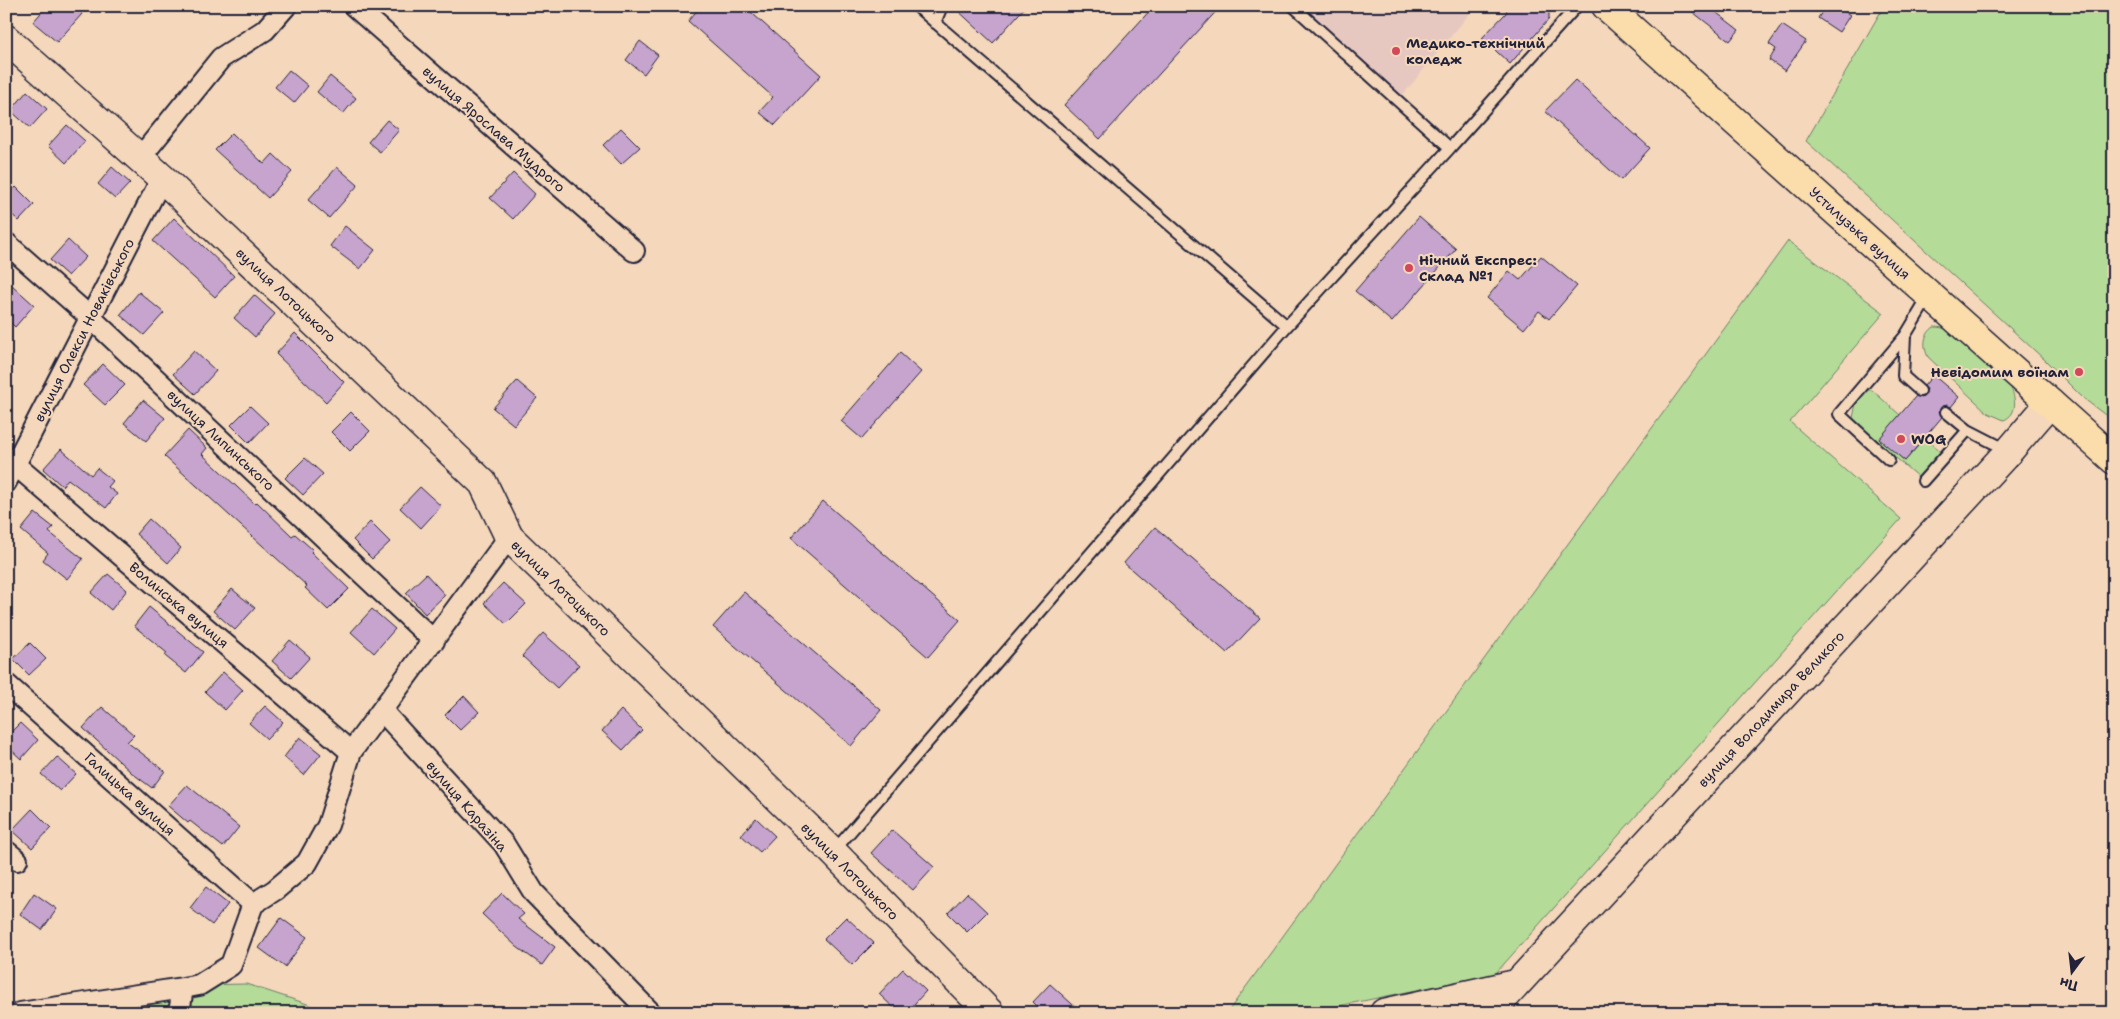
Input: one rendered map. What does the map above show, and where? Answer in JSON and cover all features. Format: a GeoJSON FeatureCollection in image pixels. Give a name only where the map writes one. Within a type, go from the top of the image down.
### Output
{"type":"FeatureCollection","features":[{"type":"Feature","properties":{"kind":"main road","name":"Устилузька вулиця"},"geometry":{"type":"LineString","coordinates":[[1606,6],[2114,460]]}},
{"type":"Feature","properties":{"kind":"street"},"geometry":{"type":"LineString","coordinates":[[140,158],[221,58],[265,30],[286,6]]}},
{"type":"Feature","properties":{"kind":"street","name":"вулиця Ярослава Мудрого"},"geometry":{"type":"LineString","coordinates":[[354,6],[634,251]]}},
{"type":"Feature","properties":{"kind":"street","name":"вулиця Лотоцького"},"geometry":{"type":"LineString","coordinates":[[6,40],[162,178],[482,483],[509,537],[832,852],[990,1013]]}},
{"type":"Feature","properties":{"kind":"street","name":"вулиця Олекси Новаківського"},"geometry":{"type":"LineString","coordinates":[[9,468],[91,318],[162,178]]}},
{"type":"Feature","properties":{"kind":"street","name":"вулиця Липинського"},"geometry":{"type":"LineString","coordinates":[[6,243],[91,318],[434,641]]}},
{"type":"Feature","properties":{"kind":"street","name":"вулиця Володимира Великого"},"geometry":{"type":"LineString","coordinates":[[1490,1013],[2009,451],[2050,403]]}},
{"type":"Feature","properties":{"kind":"street","name":"Волинська вулиця"},"geometry":{"type":"LineString","coordinates":[[9,468],[351,752]]}},
{"type":"Feature","properties":{"kind":"street"},"geometry":{"type":"LineString","coordinates":[[20,1013],[183,988],[199,984],[231,965],[253,904],[275,890],[307,863],[328,825],[351,752],[509,537]]}},
{"type":"Feature","properties":{"kind":"street","name":"Галицька вулиця"},"geometry":{"type":"LineString","coordinates":[[6,684],[253,904]]}},
{"type":"Feature","properties":{"kind":"street","name":"вулиця Каразіна"},"geometry":{"type":"LineString","coordinates":[[382,711],[504,844],[534,893],[651,1013]]}},
{"type":"Feature","properties":{"kind":"street"},"geometry":{"type":"LineString","coordinates":[[1384,1013],[1457,1002],[1516,984]]}},
{"type":"Feature","properties":{"kind":"street"},"geometry":{"type":"LineString","coordinates":[[179,1013],[183,988]]}},
{"type":"Feature","properties":{"kind":"lane"},"geometry":{"type":"LineString","coordinates":[[916,6],[1287,326]]}},
{"type":"Feature","properties":{"kind":"lane"},"geometry":{"type":"LineString","coordinates":[[935,23],[942,6]]}},
{"type":"Feature","properties":{"kind":"lane"},"geometry":{"type":"LineString","coordinates":[[1293,6],[1450,148]]}},
{"type":"Feature","properties":{"kind":"lane"},"geometry":{"type":"LineString","coordinates":[[832,852],[1287,326],[1577,6]]}},
{"type":"Feature","properties":{"kind":"lane"},"geometry":{"type":"LineString","coordinates":[[1889,460],[1838,414],[1905,336],[1929,295]]}},
{"type":"Feature","properties":{"kind":"lane"},"geometry":{"type":"LineString","coordinates":[[1905,336],[1903,376],[1920,391]]}},
{"type":"Feature","properties":{"kind":"lane"},"geometry":{"type":"LineString","coordinates":[[1946,412],[1968,430],[2009,451]]}},
{"type":"Feature","properties":{"kind":"lane"},"geometry":{"type":"LineString","coordinates":[[1923,481],[1968,430]]}},
{"type":"Feature","properties":{"kind":"shaded area","name":"Медико-технічний коледж"},"geometry":{"type":"Polygon","coordinates":[[[1303,6],[1476,6],[1402,96],[1303,6]]]}},
{"type":"Feature","properties":{"kind":"green space"},"geometry":{"type":"Polygon","coordinates":[[[1884,6],[2114,6],[2114,345],[2110,354],[2114,362],[2113,421],[2083,398],[2046,361],[1806,141],[1884,6]]]}},
{"type":"Feature","properties":{"kind":"green space"},"geometry":{"type":"Polygon","coordinates":[[[1788,241],[1884,313],[1790,422],[1901,519],[1495,974],[1304,1013],[1227,1013],[1788,241]]]}},
{"type":"Feature","properties":{"kind":"green space"},"geometry":{"type":"Polygon","coordinates":[[[1934,327],[1949,330],[2007,382],[2012,391],[2015,405],[2009,417],[2004,420],[1988,413],[1928,357],[1925,341],[1930,330],[1934,327]]]}},
{"type":"Feature","properties":{"kind":"green space"},"geometry":{"type":"Polygon","coordinates":[[[1865,390],[1872,390],[1900,415],[1880,439],[1905,461],[1926,437],[1940,452],[1919,478],[1857,424],[1853,418],[1857,398],[1865,390]]]}},
{"type":"Feature","properties":{"kind":"green space"},"geometry":{"type":"Polygon","coordinates":[[[246,984],[335,1013],[20,1013],[199,985],[246,984]]]}},
{"type":"Feature","properties":{"kind":"building"},"geometry":{"type":"Polygon","coordinates":[[[47,6],[74,6],[82,14],[57,42],[33,22],[47,6]]]}},
{"type":"Feature","properties":{"kind":"building"},"geometry":{"type":"Polygon","coordinates":[[[701,6],[744,6],[821,75],[775,125],[759,112],[773,97],[688,21],[701,6]]]}},
{"type":"Feature","properties":{"kind":"building"},"geometry":{"type":"Polygon","coordinates":[[[953,6],[1026,6],[993,43],[953,6]]]}},
{"type":"Feature","properties":{"kind":"building"},"geometry":{"type":"Polygon","coordinates":[[[1154,6],[1221,6],[1100,139],[1064,105],[1154,6]]]}},
{"type":"Feature","properties":{"kind":"building"},"geometry":{"type":"Polygon","coordinates":[[[1507,6],[1545,6],[1549,10],[1549,19],[1510,64],[1482,38],[1506,13],[1507,6]]]}},
{"type":"Feature","properties":{"kind":"building"},"geometry":{"type":"Polygon","coordinates":[[[1685,6],[1708,6],[1739,30],[1730,41],[1685,6]]]}},
{"type":"Feature","properties":{"kind":"building"},"geometry":{"type":"Polygon","coordinates":[[[1826,6],[1836,6],[1850,15],[1839,32],[1818,18],[1826,6]]]}},
{"type":"Feature","properties":{"kind":"building"},"geometry":{"type":"Polygon","coordinates":[[[1782,25],[1806,41],[1785,71],[1769,60],[1776,49],[1769,44],[1782,25]]]}},
{"type":"Feature","properties":{"kind":"building"},"geometry":{"type":"Polygon","coordinates":[[[640,41],[658,55],[644,74],[626,60],[640,41]]]}},
{"type":"Feature","properties":{"kind":"building"},"geometry":{"type":"Polygon","coordinates":[[[289,70],[308,86],[294,103],[275,87],[289,70]]]}},
{"type":"Feature","properties":{"kind":"building"},"geometry":{"type":"Polygon","coordinates":[[[330,76],[356,98],[343,114],[317,92],[330,76]]]}},
{"type":"Feature","properties":{"kind":"building"},"geometry":{"type":"Polygon","coordinates":[[[1575,80],[1650,148],[1621,180],[1545,111],[1575,80]]]}},
{"type":"Feature","properties":{"kind":"building"},"geometry":{"type":"Polygon","coordinates":[[[27,91],[47,109],[30,128],[11,111],[27,91]]]}},
{"type":"Feature","properties":{"kind":"building"},"geometry":{"type":"Polygon","coordinates":[[[387,120],[399,130],[380,152],[368,142],[387,120]]]}},
{"type":"Feature","properties":{"kind":"building"},"geometry":{"type":"Polygon","coordinates":[[[67,125],[85,141],[66,163],[48,146],[67,125]]]}},
{"type":"Feature","properties":{"kind":"building"},"geometry":{"type":"Polygon","coordinates":[[[621,128],[640,147],[621,164],[603,145],[621,128]]]}},
{"type":"Feature","properties":{"kind":"building"},"geometry":{"type":"Polygon","coordinates":[[[232,133],[264,164],[273,154],[292,172],[268,198],[215,150],[232,133]]]}},
{"type":"Feature","properties":{"kind":"building"},"geometry":{"type":"Polygon","coordinates":[[[112,167],[130,183],[115,199],[98,184],[112,167]]]}},
{"type":"Feature","properties":{"kind":"building"},"geometry":{"type":"Polygon","coordinates":[[[337,167],[358,185],[329,218],[308,200],[337,167]]]}},
{"type":"Feature","properties":{"kind":"building"},"geometry":{"type":"Polygon","coordinates":[[[513,173],[535,194],[513,219],[490,198],[513,173]]]}},
{"type":"Feature","properties":{"kind":"building"},"geometry":{"type":"Polygon","coordinates":[[[16,187],[34,205],[19,221],[6,209],[6,197],[16,187]]]}},
{"type":"Feature","properties":{"kind":"building"},"geometry":{"type":"Polygon","coordinates":[[[1419,217],[1456,249],[1392,322],[1355,291],[1419,217]]]}},
{"type":"Feature","properties":{"kind":"building"},"geometry":{"type":"Polygon","coordinates":[[[174,218],[234,276],[215,297],[153,241],[174,218]]]}},
{"type":"Feature","properties":{"kind":"building"},"geometry":{"type":"Polygon","coordinates":[[[345,226],[375,250],[360,269],[330,246],[345,226]]]}},
{"type":"Feature","properties":{"kind":"building"},"geometry":{"type":"Polygon","coordinates":[[[68,240],[86,257],[68,276],[50,260],[68,240]]]}},
{"type":"Feature","properties":{"kind":"building"},"geometry":{"type":"Polygon","coordinates":[[[1541,256],[1577,286],[1549,319],[1539,311],[1524,329],[1487,298],[1509,271],[1520,280],[1541,256]]]}},
{"type":"Feature","properties":{"kind":"building"},"geometry":{"type":"Polygon","coordinates":[[[12,285],[34,305],[15,327],[6,318],[6,292],[12,285]]]}},
{"type":"Feature","properties":{"kind":"building"},"geometry":{"type":"Polygon","coordinates":[[[139,292],[164,313],[144,335],[120,315],[139,292]]]}},
{"type":"Feature","properties":{"kind":"building"},"geometry":{"type":"Polygon","coordinates":[[[254,295],[275,314],[255,337],[234,318],[254,295]]]}},
{"type":"Feature","properties":{"kind":"building"},"geometry":{"type":"Polygon","coordinates":[[[295,333],[344,382],[326,402],[276,354],[295,333]]]}},
{"type":"Feature","properties":{"kind":"building"},"geometry":{"type":"Polygon","coordinates":[[[194,351],[216,371],[195,394],[173,374],[194,351]]]}},
{"type":"Feature","properties":{"kind":"building"},"geometry":{"type":"Polygon","coordinates":[[[900,353],[921,372],[862,439],[841,421],[900,353]]]}},
{"type":"Feature","properties":{"kind":"building"},"geometry":{"type":"Polygon","coordinates":[[[103,364],[125,385],[105,405],[83,385],[103,364]]]}},
{"type":"Feature","properties":{"kind":"building"},"geometry":{"type":"Polygon","coordinates":[[[1933,375],[1959,397],[1951,407],[1947,405],[1941,407],[1939,411],[1942,417],[1905,461],[1879,439],[1916,396],[1922,398],[1925,395],[1927,389],[1924,386],[1933,375]]]}},
{"type":"Feature","properties":{"kind":"building"},"geometry":{"type":"Polygon","coordinates":[[[517,381],[537,398],[514,425],[493,408],[517,381]]]}},
{"type":"Feature","properties":{"kind":"building"},"geometry":{"type":"Polygon","coordinates":[[[143,400],[165,418],[146,441],[124,423],[143,400]]]}},
{"type":"Feature","properties":{"kind":"building"},"geometry":{"type":"Polygon","coordinates":[[[250,406],[268,423],[249,443],[231,425],[250,406]]]}},
{"type":"Feature","properties":{"kind":"building"},"geometry":{"type":"Polygon","coordinates":[[[351,412],[370,431],[350,451],[331,432],[351,412]]]}},
{"type":"Feature","properties":{"kind":"building"},"geometry":{"type":"Polygon","coordinates":[[[188,430],[207,448],[202,454],[255,504],[257,502],[292,536],[295,534],[313,550],[311,552],[349,589],[328,610],[305,588],[307,586],[164,456],[188,430]]]}},
{"type":"Feature","properties":{"kind":"building"},"geometry":{"type":"Polygon","coordinates":[[[61,449],[91,475],[97,468],[113,481],[108,487],[117,494],[106,508],[68,479],[62,486],[43,469],[61,449]]]}},
{"type":"Feature","properties":{"kind":"building"},"geometry":{"type":"Polygon","coordinates":[[[305,458],[323,474],[303,495],[285,478],[305,458]]]}},
{"type":"Feature","properties":{"kind":"building"},"geometry":{"type":"Polygon","coordinates":[[[420,487],[441,506],[421,528],[400,508],[420,487]]]}},
{"type":"Feature","properties":{"kind":"building"},"geometry":{"type":"Polygon","coordinates":[[[823,501],[960,620],[928,657],[791,538],[823,501]]]}},
{"type":"Feature","properties":{"kind":"building"},"geometry":{"type":"Polygon","coordinates":[[[35,513],[53,527],[49,532],[83,559],[67,579],[43,560],[48,553],[21,530],[35,513]]]}},
{"type":"Feature","properties":{"kind":"building"},"geometry":{"type":"Polygon","coordinates":[[[149,519],[181,548],[168,563],[136,534],[149,519]]]}},
{"type":"Feature","properties":{"kind":"building"},"geometry":{"type":"Polygon","coordinates":[[[370,522],[390,542],[372,559],[353,540],[370,522]]]}},
{"type":"Feature","properties":{"kind":"building"},"geometry":{"type":"Polygon","coordinates":[[[1155,527],[1260,618],[1227,653],[1124,563],[1155,527]]]}},
{"type":"Feature","properties":{"kind":"building"},"geometry":{"type":"Polygon","coordinates":[[[108,574],[127,590],[111,610],[91,593],[108,574]]]}},
{"type":"Feature","properties":{"kind":"building"},"geometry":{"type":"Polygon","coordinates":[[[426,574],[445,595],[425,614],[406,593],[426,574]]]}},
{"type":"Feature","properties":{"kind":"building"},"geometry":{"type":"Polygon","coordinates":[[[503,583],[526,604],[506,624],[484,603],[503,583]]]}},
{"type":"Feature","properties":{"kind":"building"},"geometry":{"type":"Polygon","coordinates":[[[232,589],[255,608],[235,630],[213,611],[232,589]]]}},
{"type":"Feature","properties":{"kind":"building"},"geometry":{"type":"Polygon","coordinates":[[[744,592],[881,710],[851,746],[713,627],[744,592]]]}},
{"type":"Feature","properties":{"kind":"building"},"geometry":{"type":"Polygon","coordinates":[[[149,607],[203,652],[186,673],[165,656],[167,653],[134,626],[149,607]]]}},
{"type":"Feature","properties":{"kind":"building"},"geometry":{"type":"Polygon","coordinates":[[[372,609],[395,629],[374,653],[351,632],[372,609]]]}},
{"type":"Feature","properties":{"kind":"building"},"geometry":{"type":"Polygon","coordinates":[[[543,633],[579,665],[557,688],[522,656],[543,633]]]}},
{"type":"Feature","properties":{"kind":"building"},"geometry":{"type":"Polygon","coordinates":[[[290,640],[310,657],[291,678],[272,661],[290,640]]]}},
{"type":"Feature","properties":{"kind":"building"},"geometry":{"type":"Polygon","coordinates":[[[30,643],[46,659],[29,675],[13,659],[30,643]]]}},
{"type":"Feature","properties":{"kind":"building"},"geometry":{"type":"Polygon","coordinates":[[[223,672],[243,690],[225,710],[205,692],[223,672]]]}},
{"type":"Feature","properties":{"kind":"building"},"geometry":{"type":"Polygon","coordinates":[[[464,696],[479,712],[460,730],[445,715],[464,696]]]}},
{"type":"Feature","properties":{"kind":"building"},"geometry":{"type":"Polygon","coordinates":[[[265,706],[283,722],[267,739],[249,723],[265,706]]]}},
{"type":"Feature","properties":{"kind":"building"},"geometry":{"type":"Polygon","coordinates":[[[102,707],[134,735],[127,742],[165,771],[152,788],[132,773],[83,728],[102,707]]]}},
{"type":"Feature","properties":{"kind":"building"},"geometry":{"type":"Polygon","coordinates":[[[621,710],[642,730],[623,750],[602,731],[621,710]]]}},
{"type":"Feature","properties":{"kind":"building"},"geometry":{"type":"Polygon","coordinates":[[[20,723],[38,740],[21,759],[6,745],[6,737],[20,723]]]}},
{"type":"Feature","properties":{"kind":"building"},"geometry":{"type":"Polygon","coordinates":[[[300,737],[321,754],[304,775],[284,757],[300,737]]]}},
{"type":"Feature","properties":{"kind":"building"},"geometry":{"type":"Polygon","coordinates":[[[57,757],[76,774],[60,791],[41,774],[57,757]]]}},
{"type":"Feature","properties":{"kind":"building"},"geometry":{"type":"Polygon","coordinates":[[[187,785],[239,827],[223,847],[190,821],[188,823],[168,806],[187,785]]]}},
{"type":"Feature","properties":{"kind":"building"},"geometry":{"type":"Polygon","coordinates":[[[32,809],[51,828],[32,848],[12,830],[32,809]]]}},
{"type":"Feature","properties":{"kind":"building"},"geometry":{"type":"Polygon","coordinates":[[[756,818],[775,836],[760,852],[741,835],[756,818]]]}},
{"type":"Feature","properties":{"kind":"building"},"geometry":{"type":"Polygon","coordinates":[[[892,830],[934,867],[913,890],[871,853],[892,830]]]}},
{"type":"Feature","properties":{"kind":"building"},"geometry":{"type":"Polygon","coordinates":[[[206,887],[228,904],[212,925],[190,908],[206,887]]]}},
{"type":"Feature","properties":{"kind":"building"},"geometry":{"type":"Polygon","coordinates":[[[34,893],[57,909],[42,930],[20,914],[34,893]]]}},
{"type":"Feature","properties":{"kind":"building"},"geometry":{"type":"Polygon","coordinates":[[[502,893],[524,914],[518,919],[555,947],[542,965],[517,947],[482,914],[502,893]]]}},
{"type":"Feature","properties":{"kind":"building"},"geometry":{"type":"Polygon","coordinates":[[[967,893],[987,912],[967,932],[948,913],[967,893]]]}},
{"type":"Feature","properties":{"kind":"building"},"geometry":{"type":"Polygon","coordinates":[[[846,917],[874,943],[852,965],[824,939],[846,917]]]}},
{"type":"Feature","properties":{"kind":"building"},"geometry":{"type":"Polygon","coordinates":[[[281,918],[307,937],[285,967],[259,948],[281,918]]]}},
{"type":"Feature","properties":{"kind":"building"},"geometry":{"type":"Polygon","coordinates":[[[903,969],[926,991],[906,1013],[899,1013],[879,994],[903,969]]]}},
{"type":"Feature","properties":{"kind":"building"},"geometry":{"type":"Polygon","coordinates":[[[1050,984],[1082,1013],[1044,1013],[1033,1002],[1050,984]]]}},
{"type":"Feature","properties":{"kind":"place","name":"Медико-технічний коледж"},"geometry":{"type":"Point","coordinates":[1396,51]}},
{"type":"Feature","properties":{"kind":"place","name":"Нічний Експрес: Склад №1"},"geometry":{"type":"Point","coordinates":[1409,268]}},
{"type":"Feature","properties":{"kind":"place","name":"Невідомим воїнам"},"geometry":{"type":"Point","coordinates":[2079,372]}},
{"type":"Feature","properties":{"kind":"place","name":"WOG"},"geometry":{"type":"Point","coordinates":[1901,439]}}]}
